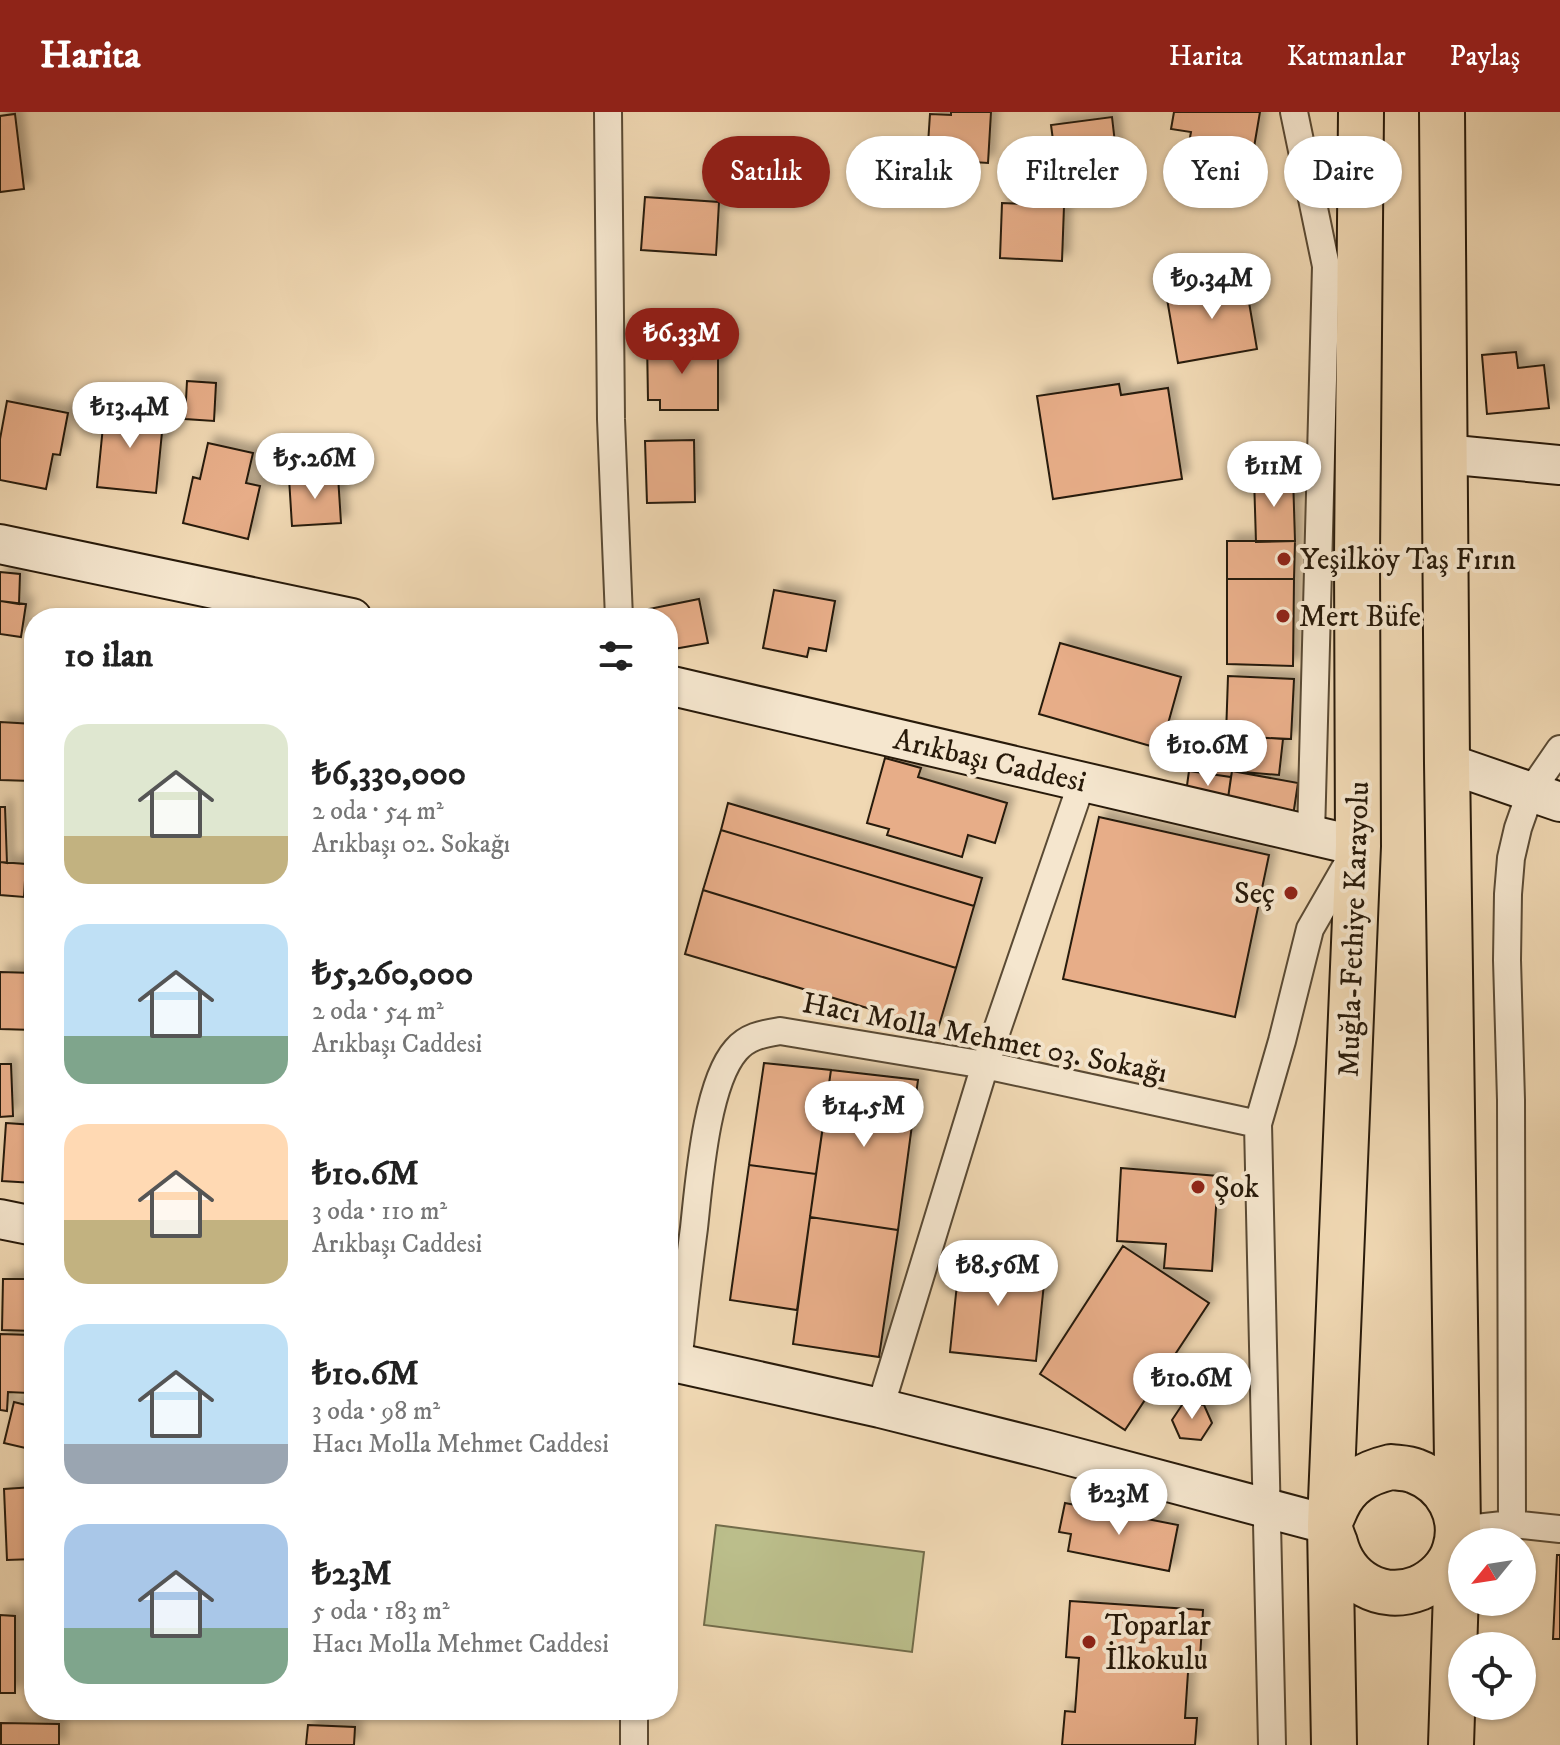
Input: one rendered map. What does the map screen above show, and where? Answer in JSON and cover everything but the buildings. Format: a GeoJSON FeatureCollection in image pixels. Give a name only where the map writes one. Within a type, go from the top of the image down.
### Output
{"type":"FeatureCollection","features":[{"type":"Feature","properties":{"kind":"highway","name":"Muğla-Fethiye Karayolu"},"geometry":{"type":"LineString","coordinates":[[1334,1745],[1330,1525],[1358,846],[1361,112]]}},
{"type":"Feature","properties":{"kind":"highway"},"geometry":{"type":"LineString","coordinates":[[1442,112],[1458,1528]]}},
{"type":"Feature","properties":{"kind":"highway"},"geometry":{"type":"LineString","coordinates":[[1448,1564],[1429,1584],[1410,1592],[1388,1593],[1368,1587],[1350,1574],[1338,1557],[1330,1525],[1341,1497],[1354,1481],[1372,1471],[1391,1467],[1412,1469],[1430,1477],[1445,1492],[1455,1509],[1458,1528]]}},
{"type":"Feature","properties":{"kind":"highway"},"geometry":{"type":"LineString","coordinates":[[1451,1745],[1455,1616]]}},
{"type":"Feature","properties":{"kind":"street"},"geometry":{"type":"LineString","coordinates":[[608,112],[611,419],[619,608]]}},
{"type":"Feature","properties":{"kind":"street"},"geometry":{"type":"LineString","coordinates":[[1294,112],[1326,266],[1311,835]]}},
{"type":"Feature","properties":{"kind":"street"},"geometry":{"type":"LineString","coordinates":[[1444,454],[1560,465]]}},
{"type":"Feature","properties":{"kind":"street"},"geometry":{"type":"LineString","coordinates":[[0,544],[304,608]]}},
{"type":"Feature","properties":{"kind":"street","name":"Arıkbaşı Caddesi"},"geometry":{"type":"LineString","coordinates":[[678,687],[1358,846]]}},
{"type":"Feature","properties":{"kind":"street"},"geometry":{"type":"LineString","coordinates":[[1512,1524],[1508,894],[1511,858],[1518,828],[1546,796],[1560,749]]}},
{"type":"Feature","properties":{"kind":"street"},"geometry":{"type":"LineString","coordinates":[[1447,763],[1546,796]]}},
{"type":"Feature","properties":{"kind":"street"},"geometry":{"type":"LineString","coordinates":[[880,1408],[985,1065],[1082,782]]}},
{"type":"Feature","properties":{"kind":"street"},"geometry":{"type":"LineString","coordinates":[[1272,1745],[1258,1124],[1310,929],[1358,846]]}},
{"type":"Feature","properties":{"kind":"street","name":"Hacı Molla Mehmet 03. Sokağı"},"geometry":{"type":"LineString","coordinates":[[678,1327],[712,1105],[724,1071],[736,1050],[754,1035],[780,1031],[985,1065],[1258,1124]]}},
{"type":"Feature","properties":{"kind":"street"},"geometry":{"type":"LineString","coordinates":[[0,1219],[24,1224]]}},
{"type":"Feature","properties":{"kind":"street"},"geometry":{"type":"LineString","coordinates":[[678,1363],[880,1408],[1330,1525]]}},
{"type":"Feature","properties":{"kind":"street"},"geometry":{"type":"LineString","coordinates":[[1476,1528],[1512,1524],[1560,1529]]}},
{"type":"Feature","properties":{"kind":"street"},"geometry":{"type":"LineString","coordinates":[[634,1720],[634,1745]]}},
{"type":"Feature","properties":{"kind":"green space"},"geometry":{"type":"Polygon","coordinates":[[[716,1525],[924,1552],[912,1652],[704,1625],[716,1525]]]}},
{"type":"Feature","properties":{"kind":"place","name":"Yeşilköy Taş Fırın"},"geometry":{"type":"Point","coordinates":[1284,559]}},
{"type":"Feature","properties":{"kind":"place","name":"Mert Büfe"},"geometry":{"type":"Point","coordinates":[1283,616]}},
{"type":"Feature","properties":{"kind":"place","name":"Seç"},"geometry":{"type":"Point","coordinates":[1291,893]}},
{"type":"Feature","properties":{"kind":"place","name":"Şok"},"geometry":{"type":"Point","coordinates":[1198,1187]}},
{"type":"Feature","properties":{"kind":"place","name":"Toparlar İlkokulu"},"geometry":{"type":"Point","coordinates":[1089,1642]}}]}
